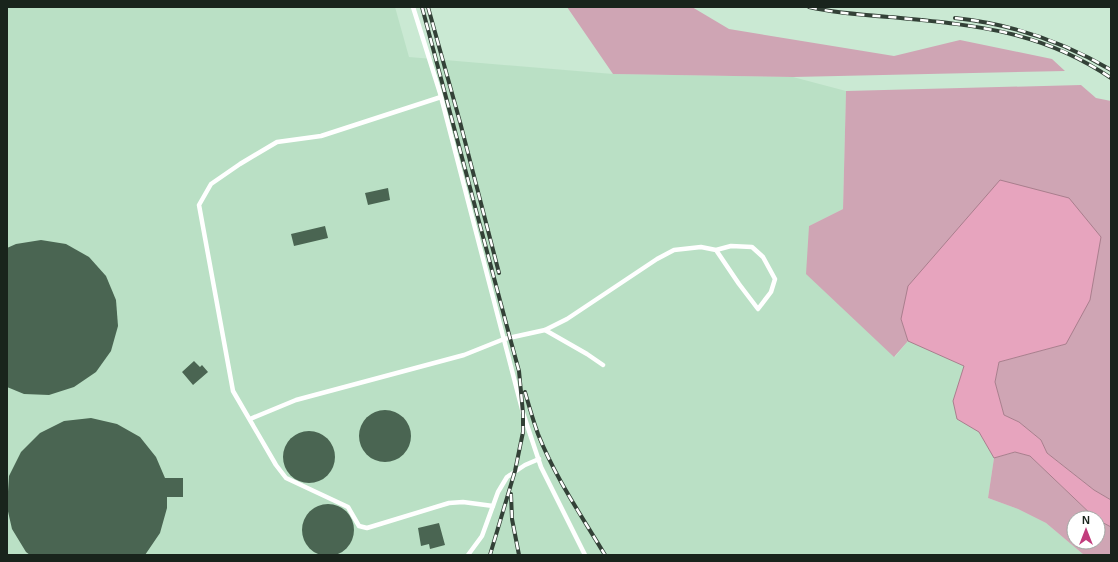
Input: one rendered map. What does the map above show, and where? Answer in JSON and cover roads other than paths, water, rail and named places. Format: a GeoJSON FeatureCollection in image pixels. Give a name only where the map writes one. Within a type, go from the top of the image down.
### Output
{"type":"FeatureCollection","features":[{"type":"Feature","properties":{"kind":"lane"},"geometry":{"type":"LineString","coordinates":[[413,7],[441,97],[523,413],[541,467],[585,555]]}},
{"type":"Feature","properties":{"kind":"lane"},"geometry":{"type":"LineString","coordinates":[[441,97],[321,136],[277,142],[240,164],[211,184],[199,205],[234,391],[276,465],[286,478],[348,507],[359,526],[367,528],[449,503],[463,502],[493,506]]}},
{"type":"Feature","properties":{"kind":"lane"},"geometry":{"type":"LineString","coordinates":[[250,419],[296,400],[464,355],[504,340],[545,330],[567,319],[657,259],[674,250],[701,247],[716,250],[731,246],[752,247],[763,257],[775,279],[771,292],[758,309],[716,250]]}},
{"type":"Feature","properties":{"kind":"lane"},"geometry":{"type":"LineString","coordinates":[[545,330],[603,365]]}},
{"type":"Feature","properties":{"kind":"lane"},"geometry":{"type":"LineString","coordinates":[[468,555],[482,536],[498,492],[507,477],[525,465],[538,459]]}},
{"type":"Feature","properties":{"kind":"railway"},"geometry":{"type":"LineString","coordinates":[[422,7],[519,371],[523,413],[523,432],[515,471],[490,555]]}},
{"type":"Feature","properties":{"kind":"railway"},"geometry":{"type":"LineString","coordinates":[[428,7],[460,122],[499,273]]}},
{"type":"Feature","properties":{"kind":"railway"},"geometry":{"type":"LineString","coordinates":[[809,7],[849,14],[950,23],[1005,32],[1058,49],[1085,62],[1111,78]]}},
{"type":"Feature","properties":{"kind":"railway"},"geometry":{"type":"LineString","coordinates":[[955,18],[997,25],[1036,35],[1074,50],[1111,70]]}},
{"type":"Feature","properties":{"kind":"railway"},"geometry":{"type":"LineString","coordinates":[[525,392],[538,434],[552,465],[605,555]]}},
{"type":"Feature","properties":{"kind":"railway"},"geometry":{"type":"LineString","coordinates":[[511,494],[512,519],[519,555]]}}]}
